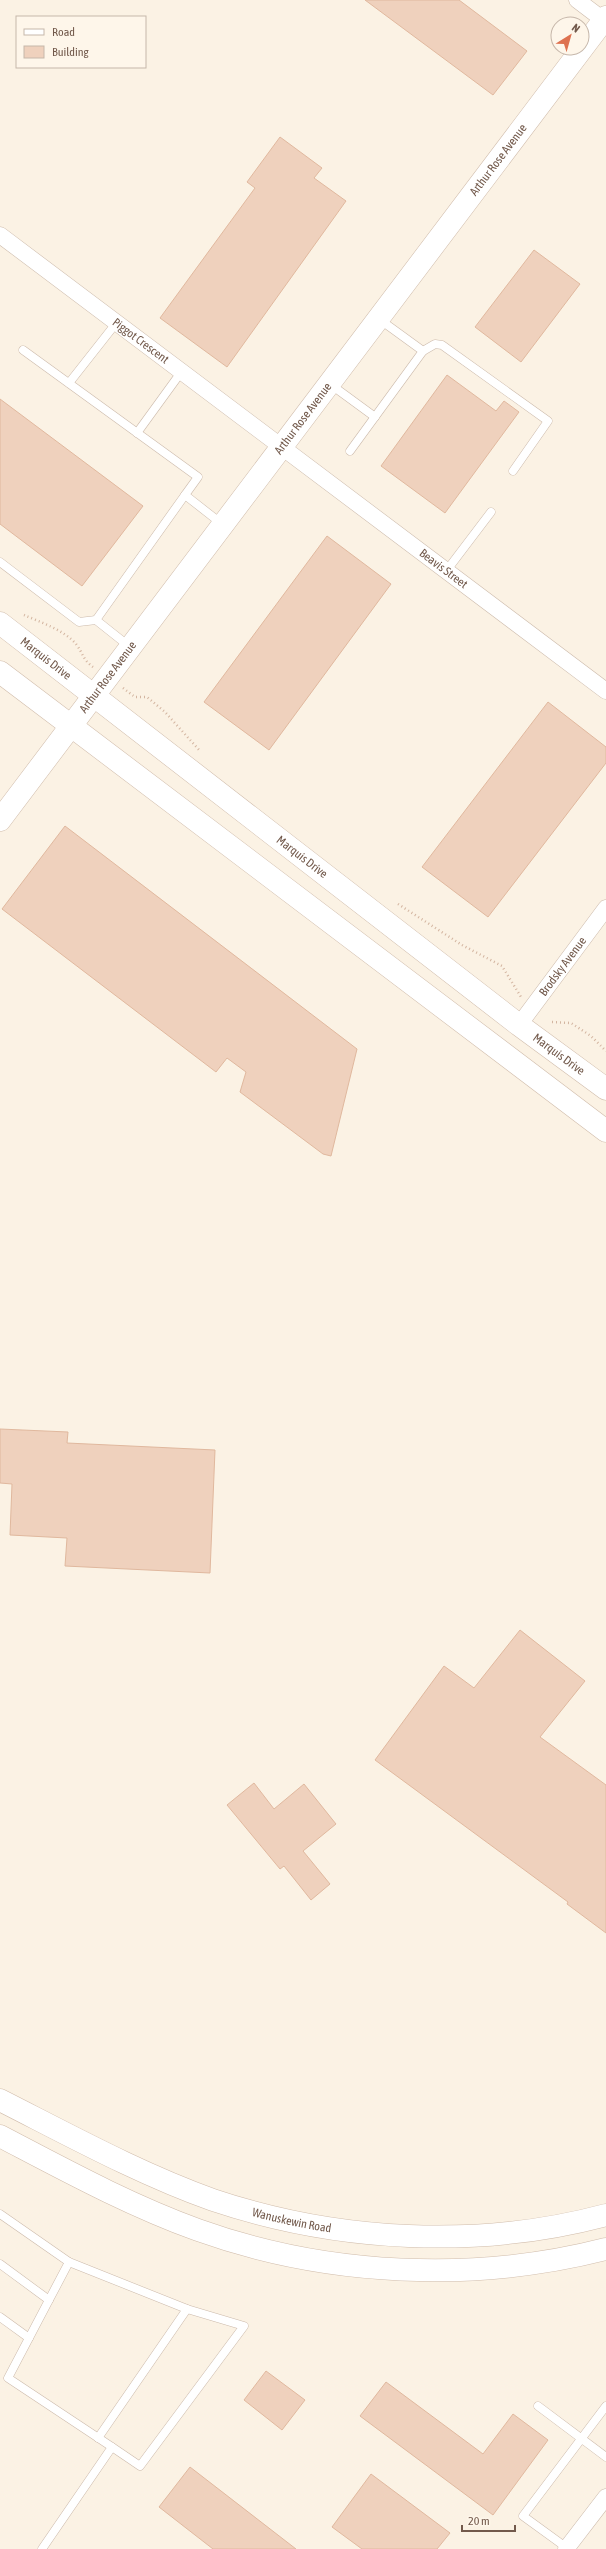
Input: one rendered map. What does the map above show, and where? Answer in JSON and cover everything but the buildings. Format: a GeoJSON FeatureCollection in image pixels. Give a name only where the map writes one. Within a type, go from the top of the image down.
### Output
{"type":"FeatureCollection","features":[{"type":"Feature","properties":{"kind":"main road","name":"Arthur Rose Avenue"},"geometry":{"type":"LineString","coordinates":[[0,820],[72,727],[282,445],[605,19]]}},
{"type":"Feature","properties":{"kind":"main road","name":"Marquis Drive"},"geometry":{"type":"LineString","coordinates":[[0,623],[525,1017],[606,1089]]}},
{"type":"Feature","properties":{"kind":"main road"},"geometry":{"type":"LineString","coordinates":[[0,672],[606,1131]]}},
{"type":"Feature","properties":{"kind":"main road","name":"Wanuskewin Road"},"geometry":{"type":"LineString","coordinates":[[0,2100],[166,2181],[213,2200],[260,2214],[310,2225],[363,2233],[467,2236],[527,2230],[580,2222],[606,2215]]}},
{"type":"Feature","properties":{"kind":"main road"},"geometry":{"type":"LineString","coordinates":[[0,2136],[89,2184],[152,2212],[238,2243],[298,2256],[361,2266],[425,2271],[480,2269],[606,2249]]}},
{"type":"Feature","properties":{"kind":"street"},"geometry":{"type":"LineString","coordinates":[[577,0],[605,19]]}},
{"type":"Feature","properties":{"kind":"street","name":"Piggot Crescent"},"geometry":{"type":"LineString","coordinates":[[0,235],[282,445]]}},
{"type":"Feature","properties":{"kind":"street","name":"Beavis Street"},"geometry":{"type":"LineString","coordinates":[[282,445],[606,691]]}},
{"type":"Feature","properties":{"kind":"street","name":"Brodsky Avenue"},"geometry":{"type":"LineString","coordinates":[[525,1017],[606,908]]}},
{"type":"Feature","properties":{"kind":"street"},"geometry":{"type":"LineString","coordinates":[[567,2549],[606,2497]]}},
{"type":"Feature","properties":{"kind":"lane"},"geometry":{"type":"LineString","coordinates":[[378,318],[423,351]]}},
{"type":"Feature","properties":{"kind":"lane"},"geometry":{"type":"LineString","coordinates":[[69,383],[117,322]]}},
{"type":"Feature","properties":{"kind":"lane"},"geometry":{"type":"LineString","coordinates":[[350,451],[423,351],[435,344],[442,345],[548,421],[513,471]]}},
{"type":"Feature","properties":{"kind":"lane"},"geometry":{"type":"LineString","coordinates":[[23,350],[198,477],[96,620]]}},
{"type":"Feature","properties":{"kind":"lane"},"geometry":{"type":"LineString","coordinates":[[137,433],[182,371]]}},
{"type":"Feature","properties":{"kind":"lane"},"geometry":{"type":"LineString","coordinates":[[329,383],[375,417]]}},
{"type":"Feature","properties":{"kind":"lane"},"geometry":{"type":"LineString","coordinates":[[185,495],[223,525]]}},
{"type":"Feature","properties":{"kind":"lane"},"geometry":{"type":"LineString","coordinates":[[447,570],[491,512]]}},
{"type":"Feature","properties":{"kind":"lane"},"geometry":{"type":"LineString","coordinates":[[0,562],[79,622],[96,620],[131,648]]}},
{"type":"Feature","properties":{"kind":"lane"},"geometry":{"type":"LineString","coordinates":[[0,2214],[69,2262],[187,2309],[244,2326],[140,2466],[8,2378],[69,2262]]}},
{"type":"Feature","properties":{"kind":"lane"},"geometry":{"type":"LineString","coordinates":[[0,2264],[49,2300]]}},
{"type":"Feature","properties":{"kind":"lane"},"geometry":{"type":"LineString","coordinates":[[98,2438],[187,2309]]}},
{"type":"Feature","properties":{"kind":"lane"},"geometry":{"type":"LineString","coordinates":[[0,2317],[29,2338]]}},
{"type":"Feature","properties":{"kind":"lane"},"geometry":{"type":"LineString","coordinates":[[538,2406],[606,2457]]}},
{"type":"Feature","properties":{"kind":"lane"},"geometry":{"type":"LineString","coordinates":[[567,2549],[523,2516],[606,2406]]}},
{"type":"Feature","properties":{"kind":"lane"},"geometry":{"type":"LineString","coordinates":[[42,2549],[112,2447]]}},
{"type":"Feature","properties":{"kind":"path"},"geometry":{"type":"LineString","coordinates":[[20,613],[60,632],[76,644],[84,661],[135,697],[146,696],[165,712],[205,757]]}},
{"type":"Feature","properties":{"kind":"path"},"geometry":{"type":"LineString","coordinates":[[394,901],[420,919],[502,966],[525,1017],[553,1023],[571,1023],[591,1036],[606,1051]]}}]}
